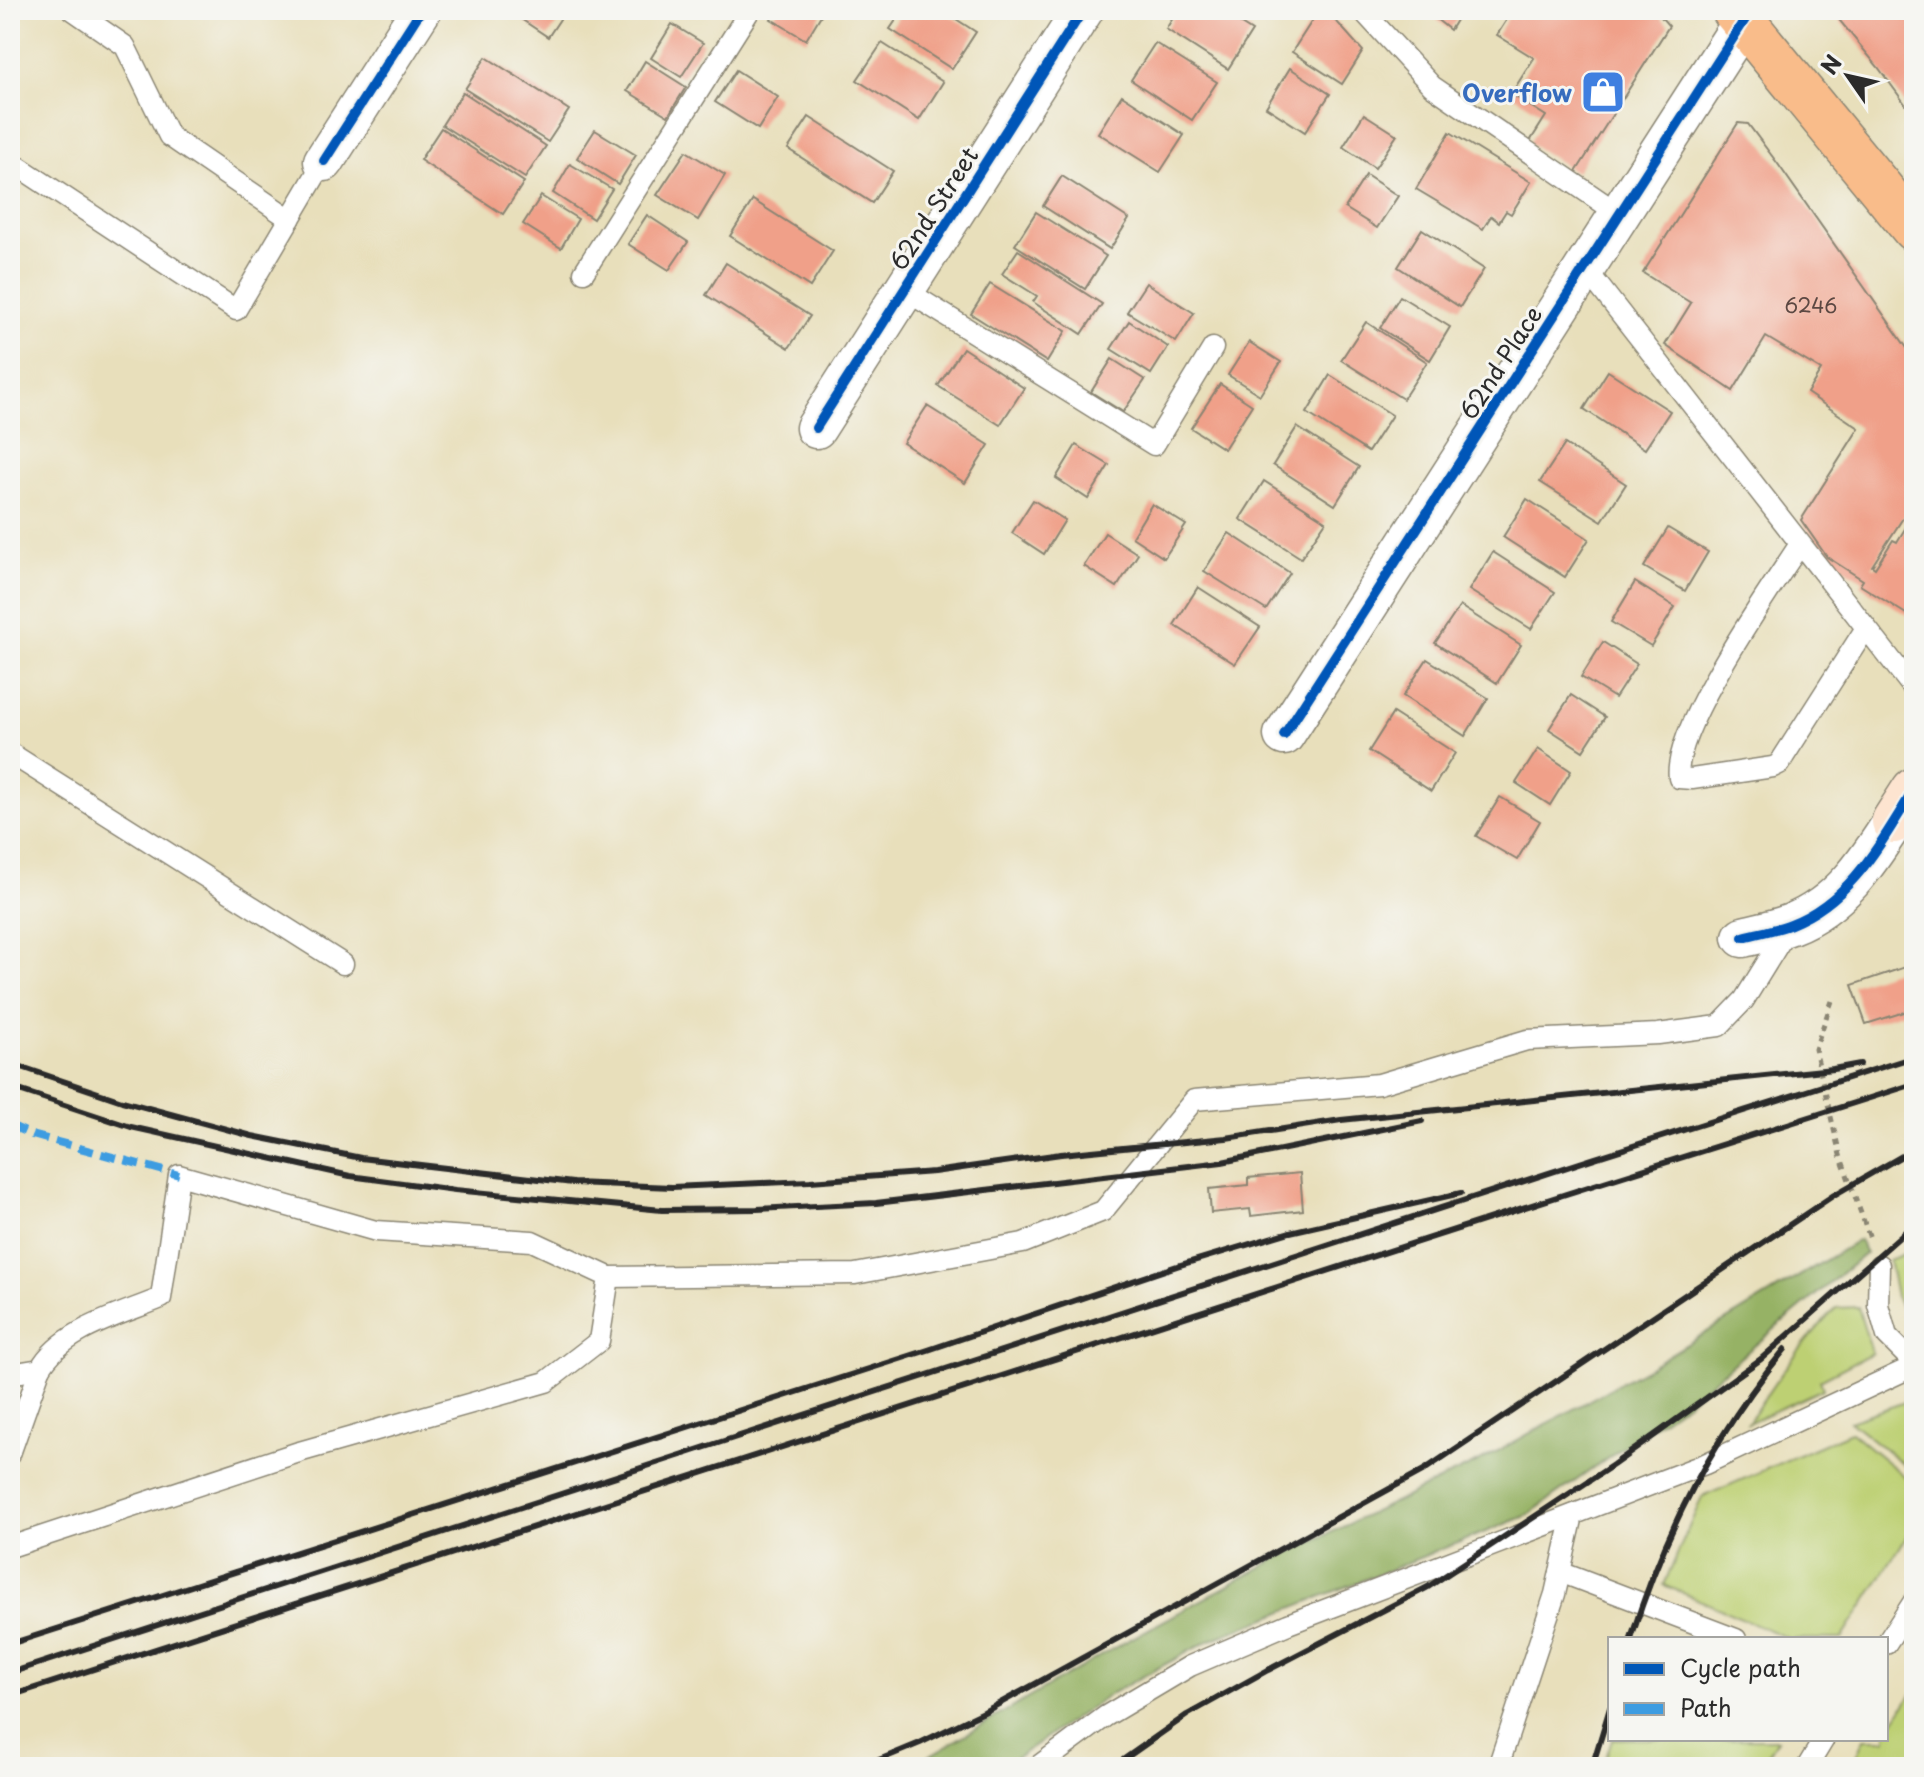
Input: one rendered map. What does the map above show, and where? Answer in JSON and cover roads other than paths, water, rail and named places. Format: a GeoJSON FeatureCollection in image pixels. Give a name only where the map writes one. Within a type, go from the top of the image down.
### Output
{"type":"FeatureCollection","features":[{"type":"Feature","properties":{"kind":"main road"},"geometry":{"type":"LineString","coordinates":[[1743,14],[1914,229]]}},
{"type":"Feature","properties":{"kind":"street"},"geometry":{"type":"LineString","coordinates":[[324,161],[421,10]]}},
{"type":"Feature","properties":{"kind":"street","name":"62nd Street"},"geometry":{"type":"LineString","coordinates":[[816,428],[1083,10]]}},
{"type":"Feature","properties":{"kind":"street","name":"62nd Place"},"geometry":{"type":"LineString","coordinates":[[1284,735],[1585,268],[1743,14]]}},
{"type":"Feature","properties":{"kind":"street"},"geometry":{"type":"LineString","coordinates":[[1743,937],[1790,925],[1819,910],[1845,889],[1907,815]]}},
{"type":"Feature","properties":{"kind":"lane"},"geometry":{"type":"LineString","coordinates":[[73,10],[125,46],[169,136],[290,219]]}},
{"type":"Feature","properties":{"kind":"lane"},"geometry":{"type":"LineString","coordinates":[[584,272],[750,10]]}},
{"type":"Feature","properties":{"kind":"lane"},"geometry":{"type":"LineString","coordinates":[[1362,10],[1432,86],[1619,214]]}},
{"type":"Feature","properties":{"kind":"lane"},"geometry":{"type":"LineString","coordinates":[[10,161],[236,310],[324,161]]}},
{"type":"Feature","properties":{"kind":"lane"},"geometry":{"type":"LineString","coordinates":[[1585,268],[1914,689]]}},
{"type":"Feature","properties":{"kind":"lane"},"geometry":{"type":"LineString","coordinates":[[905,290],[1154,445],[1213,348]]}},
{"type":"Feature","properties":{"kind":"lane"},"geometry":{"type":"LineString","coordinates":[[1800,544],[1714,679],[1687,736],[1677,766],[1679,778],[1692,779],[1779,764],[1866,628]]}},
{"type":"Feature","properties":{"kind":"lane"},"geometry":{"type":"LineString","coordinates":[[10,753],[343,964]]}},
{"type":"Feature","properties":{"kind":"lane"},"geometry":{"type":"LineString","coordinates":[[10,1454],[40,1369],[48,1355],[74,1335],[161,1298],[179,1175],[376,1231],[532,1241],[609,1277],[855,1274],[1023,1243],[1103,1211],[1194,1100],[1379,1084],[1527,1040],[1658,1034],[1719,1026],[1744,1000],[1790,925]]}},
{"type":"Feature","properties":{"kind":"lane"},"geometry":{"type":"LineString","coordinates":[[1037,1767],[1106,1716],[1190,1666],[1288,1624],[1705,1464],[1914,1364],[1887,1336],[1878,1305],[1879,1265]]}},
{"type":"Feature","properties":{"kind":"lane"},"geometry":{"type":"LineString","coordinates":[[10,1547],[299,1452],[546,1382],[599,1341],[609,1277]]}},
{"type":"Feature","properties":{"kind":"lane"},"geometry":{"type":"LineString","coordinates":[[10,1374],[40,1369]]}},
{"type":"Feature","properties":{"kind":"lane"},"geometry":{"type":"LineString","coordinates":[[1498,1767],[1555,1594],[1573,1515]]}},
{"type":"Feature","properties":{"kind":"lane"},"geometry":{"type":"LineString","coordinates":[[1560,1572],[1731,1637]]}},
{"type":"Feature","properties":{"kind":"lane"},"geometry":{"type":"LineString","coordinates":[[1888,1641],[1914,1601]]}},
{"type":"Feature","properties":{"kind":"lane"},"geometry":{"type":"LineString","coordinates":[[1807,1767],[1823,1741]]}},
{"type":"Feature","properties":{"kind":"railway"},"geometry":{"type":"LineString","coordinates":[[10,1673],[1914,1057]]}},
{"type":"Feature","properties":{"kind":"railway"},"geometry":{"type":"LineString","coordinates":[[10,1063],[122,1101],[252,1136],[361,1158],[573,1183],[672,1187],[934,1172],[1061,1154],[1226,1138],[1341,1120],[1860,1064]]}},
{"type":"Feature","properties":{"kind":"railway"},"geometry":{"type":"LineString","coordinates":[[10,1696],[1914,1084]]}},
{"type":"Feature","properties":{"kind":"railway"},"geometry":{"type":"LineString","coordinates":[[10,1087],[131,1127],[350,1176],[455,1190],[662,1210],[876,1203],[1222,1162],[1422,1121]]}},
{"type":"Feature","properties":{"kind":"railway"},"geometry":{"type":"LineString","coordinates":[[862,1767],[984,1712],[1424,1470],[1834,1195],[1914,1149]]}},
{"type":"Feature","properties":{"kind":"railway"},"geometry":{"type":"LineString","coordinates":[[10,1644],[928,1350],[1177,1266],[1290,1232],[1461,1193]]}},
{"type":"Feature","properties":{"kind":"railway"},"geometry":{"type":"LineString","coordinates":[[1113,1767],[1187,1715],[1428,1587],[1613,1465],[1761,1359],[1914,1224]]}},
{"type":"Feature","properties":{"kind":"railway"},"geometry":{"type":"LineString","coordinates":[[1632,1637],[1659,1561],[1694,1486],[1736,1416],[1785,1349]]}},
{"type":"Feature","properties":{"kind":"railway"},"geometry":{"type":"LineString","coordinates":[[1592,1767],[1608,1715]]}},
{"type":"Feature","properties":{"kind":"place","name":"Overflow"},"geometry":{"type":"Point","coordinates":[1603,92]}}]}
